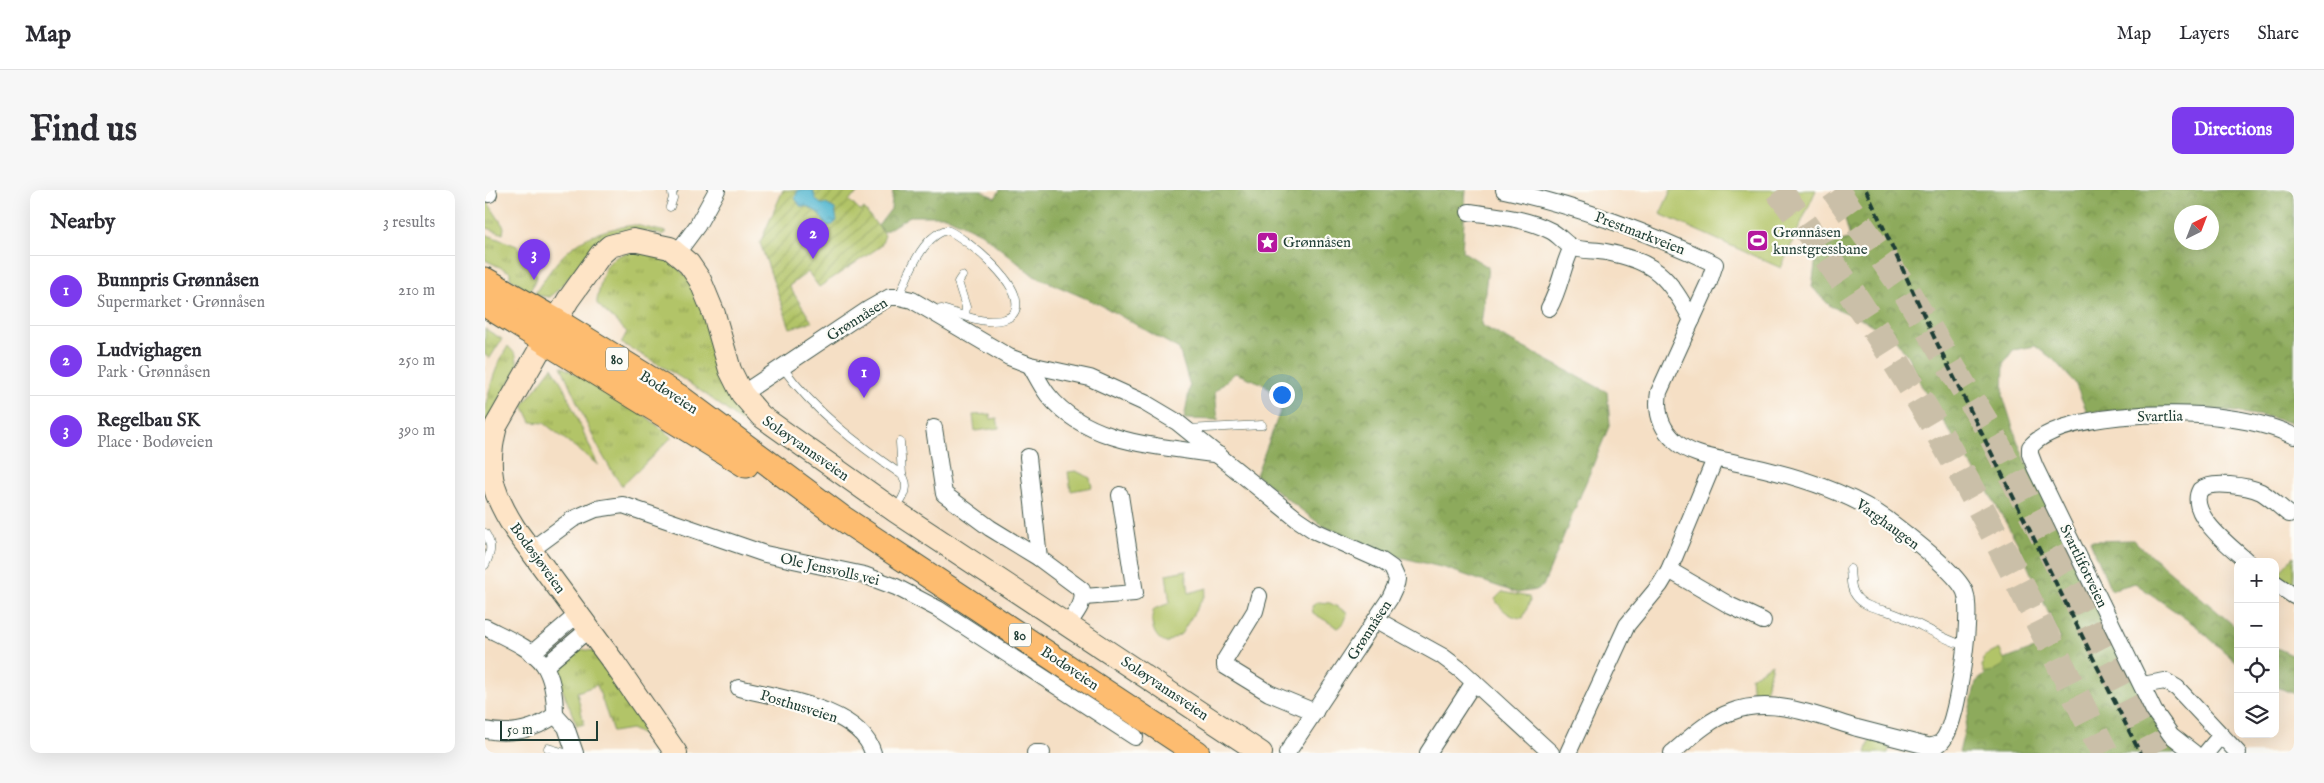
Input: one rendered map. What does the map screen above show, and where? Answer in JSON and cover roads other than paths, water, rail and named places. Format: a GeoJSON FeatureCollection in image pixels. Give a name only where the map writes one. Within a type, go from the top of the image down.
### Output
{"type":"FeatureCollection","features":[{"type":"Feature","properties":{"kind":"main road","name":"Bodøveien"},"geometry":{"type":"LineString","coordinates":[[485,280],[551,331],[747,466],[842,518],[1197,753]]}},
{"type":"Feature","properties":{"kind":"main road","name":"Bodøveien"},"geometry":{"type":"LineString","coordinates":[[485,304],[551,331]]}},
{"type":"Feature","properties":{"kind":"street"},"geometry":{"type":"LineString","coordinates":[[677,253],[697,226],[717,190]]}},
{"type":"Feature","properties":{"kind":"street","name":"Prestmarkveien"},"geometry":{"type":"LineString","coordinates":[[1514,191],[1620,223],[1715,264]]}},
{"type":"Feature","properties":{"kind":"street"},"geometry":{"type":"LineString","coordinates":[[1469,212],[1532,224],[1551,231],[1572,247],[1619,254],[1645,264],[1657,271],[1674,289],[1692,320]]}},
{"type":"Feature","properties":{"kind":"street","name":"Soløyvannsveien"},"geometry":{"type":"LineString","coordinates":[[551,331],[588,270],[610,246],[633,240],[659,244],[677,253],[689,264],[707,294],[730,370],[743,394],[761,416],[895,511],[1261,753]]}},
{"type":"Feature","properties":{"kind":"street"},"geometry":{"type":"LineString","coordinates":[[1549,308],[1555,298],[1566,260],[1572,247]]}},
{"type":"Feature","properties":{"kind":"street","name":"Varghaugen"},"geometry":{"type":"LineString","coordinates":[[1671,753],[1719,717],[1746,707],[1762,705],[1782,707],[1933,746],[1942,741],[1947,735],[1966,646],[1967,603],[1962,586],[1927,552],[1889,520],[1857,500],[1836,491],[1737,462],[1715,459],[1685,448],[1674,441],[1665,429],[1657,404],[1662,382],[1692,320],[1715,264]]}},
{"type":"Feature","properties":{"kind":"street","name":"Grønnåsen"},"geometry":{"type":"LineString","coordinates":[[743,394],[881,301],[890,297],[899,297],[911,300],[933,311],[983,343],[1030,366],[1060,370],[1090,378],[1145,403],[1186,429],[1303,523],[1331,539],[1382,561],[1392,568],[1397,579],[1396,586],[1377,620],[1287,753]]}},
{"type":"Feature","properties":{"kind":"street","name":"Bodøsjøveien"},"geometry":{"type":"LineString","coordinates":[[551,331],[496,426],[486,452],[496,497],[531,550],[676,753]]}},
{"type":"Feature","properties":{"kind":"street"},"geometry":{"type":"LineString","coordinates":[[1030,366],[1047,394],[1057,405],[1089,426],[1118,439],[1135,444],[1220,455]]}},
{"type":"Feature","properties":{"kind":"street","name":"Svartlia"},"geometry":{"type":"LineString","coordinates":[[2031,447],[2041,438],[2071,424],[2111,418],[2174,415],[2218,416],[2249,421],[2294,436]]}},
{"type":"Feature","properties":{"kind":"street"},"geometry":{"type":"LineString","coordinates":[[934,428],[944,494],[990,528],[1039,558],[1077,585],[1084,597]]}},
{"type":"Feature","properties":{"kind":"street","name":"Svartlifotveien"},"geometry":{"type":"LineString","coordinates":[[2031,447],[2030,454],[2035,467],[2141,685],[2162,724],[2177,740],[2194,753]]}},
{"type":"Feature","properties":{"kind":"street"},"geometry":{"type":"LineString","coordinates":[[1028,457],[1039,558]]}},
{"type":"Feature","properties":{"kind":"street"},"geometry":{"type":"LineString","coordinates":[[1568,753],[1627,624],[1669,570],[1715,459]]}},
{"type":"Feature","properties":{"kind":"street"},"geometry":{"type":"LineString","coordinates":[[2244,558],[2219,536],[2203,517],[2198,505],[2200,490],[2209,484],[2246,487],[2261,492],[2289,514]]}},
{"type":"Feature","properties":{"kind":"street"},"geometry":{"type":"LineString","coordinates":[[1084,597],[1135,593],[1120,495]]}},
{"type":"Feature","properties":{"kind":"street","name":"Ole Jensvolls vei"},"geometry":{"type":"LineString","coordinates":[[531,550],[556,530],[580,516],[596,509],[623,505],[765,554],[864,575],[896,587],[938,609],[1135,737]]}},
{"type":"Feature","properties":{"kind":"street"},"geometry":{"type":"LineString","coordinates":[[1669,570],[1731,606],[1763,621]]}},
{"type":"Feature","properties":{"kind":"street"},"geometry":{"type":"LineString","coordinates":[[2279,587],[2294,596]]}},
{"type":"Feature","properties":{"kind":"street"},"geometry":{"type":"LineString","coordinates":[[1259,596],[1255,611],[1225,660],[1225,666],[1269,693],[1315,712]]}},
{"type":"Feature","properties":{"kind":"street"},"geometry":{"type":"LineString","coordinates":[[1068,624],[1084,597]]}},
{"type":"Feature","properties":{"kind":"street"},"geometry":{"type":"LineString","coordinates":[[1377,620],[1442,656],[1474,682],[1551,753]]}},
{"type":"Feature","properties":{"kind":"street"},"geometry":{"type":"LineString","coordinates":[[531,654],[584,622]]}},
{"type":"Feature","properties":{"kind":"street"},"geometry":{"type":"LineString","coordinates":[[545,666],[584,622]]}},
{"type":"Feature","properties":{"kind":"street"},"geometry":{"type":"LineString","coordinates":[[485,627],[531,654],[545,666],[555,700],[555,715],[566,727],[575,753]]}},
{"type":"Feature","properties":{"kind":"street"},"geometry":{"type":"LineString","coordinates":[[2141,685],[2165,681],[2177,688],[2238,753]]}},
{"type":"Feature","properties":{"kind":"street"},"geometry":{"type":"LineString","coordinates":[[1428,753],[1474,682]]}},
{"type":"Feature","properties":{"kind":"street","name":"Posthusveien"},"geometry":{"type":"LineString","coordinates":[[739,688],[801,704],[847,721],[868,740],[873,753]]}},
{"type":"Feature","properties":{"kind":"street"},"geometry":{"type":"LineString","coordinates":[[485,730],[518,731],[535,727],[555,715]]}},
{"type":"Feature","properties":{"kind":"street"},"geometry":{"type":"LineString","coordinates":[[2206,753],[2221,735]]}},
{"type":"Feature","properties":{"kind":"street"},"geometry":{"type":"LineString","coordinates":[[1035,753],[1042,753]]}},
{"type":"Feature","properties":{"kind":"lane"},"geometry":{"type":"LineString","coordinates":[[670,207],[673,190]]}},
{"type":"Feature","properties":{"kind":"lane"},"geometry":{"type":"LineString","coordinates":[[899,297],[907,277],[927,243],[938,233],[947,230],[957,235],[995,267],[1014,290],[1016,308],[1008,318],[985,321],[942,309],[933,311]]}},
{"type":"Feature","properties":{"kind":"lane"},"geometry":{"type":"LineString","coordinates":[[962,276],[958,282],[966,307],[965,316]]}},
{"type":"Feature","properties":{"kind":"lane"},"geometry":{"type":"LineString","coordinates":[[783,368],[831,421],[860,446],[902,475],[907,481],[907,489],[895,511]]}},
{"type":"Feature","properties":{"kind":"lane"},"geometry":{"type":"LineString","coordinates":[[1186,429],[1195,427],[1262,425]]}},
{"type":"Feature","properties":{"kind":"lane"},"geometry":{"type":"LineString","coordinates":[[900,442],[902,475]]}},
{"type":"Feature","properties":{"kind":"lane"},"geometry":{"type":"LineString","coordinates":[[485,533],[491,544],[485,565]]}},
{"type":"Feature","properties":{"kind":"lane"},"geometry":{"type":"LineString","coordinates":[[1851,570],[1851,584],[1855,595],[1862,602],[1898,614],[1952,642],[1966,646]]}},
{"type":"Feature","properties":{"kind":"lane"},"geometry":{"type":"LineString","coordinates":[[548,748],[565,753]]}},
{"type":"Feature","properties":{"kind":"water"},"geometry":{"type":"Polygon","coordinates":[[[798,190],[813,190],[816,200],[835,209],[837,221],[833,225],[827,226],[818,213],[809,207],[800,206],[795,198],[798,190]]]}},
{"type":"Feature","properties":{"kind":"tunnel"},"geometry":{"type":"LineString","coordinates":[[1778,190],[1865,314],[1940,435],[2013,570],[2105,753]]}},
{"type":"Feature","properties":{"kind":"tunnel"},"geometry":{"type":"LineString","coordinates":[[1835,190],[1904,288],[1988,428],[2156,753]]}},
{"type":"Feature","properties":{"kind":"railway"},"geometry":{"type":"LineString","coordinates":[[1866,190],[1934,337],[2140,753]]}},
{"type":"Feature","properties":{"kind":"place","name":"Grønnåsen kunstgressbane"},"geometry":{"type":"Point","coordinates":[1757,241]}},
{"type":"Feature","properties":{"kind":"place","name":"Grønnåsen"},"geometry":{"type":"Point","coordinates":[1267,242]}},
{"type":"Feature","properties":{"kind":"place","name":"Ludvighagen"},"geometry":{"type":"Point","coordinates":[813,259]}},
{"type":"Feature","properties":{"kind":"place","name":"Regelbau SK"},"geometry":{"type":"Point","coordinates":[534,280]}},
{"type":"Feature","properties":{"kind":"place","name":"Bunnpris Grønnåsen"},"geometry":{"type":"Point","coordinates":[864,398]}}]}
